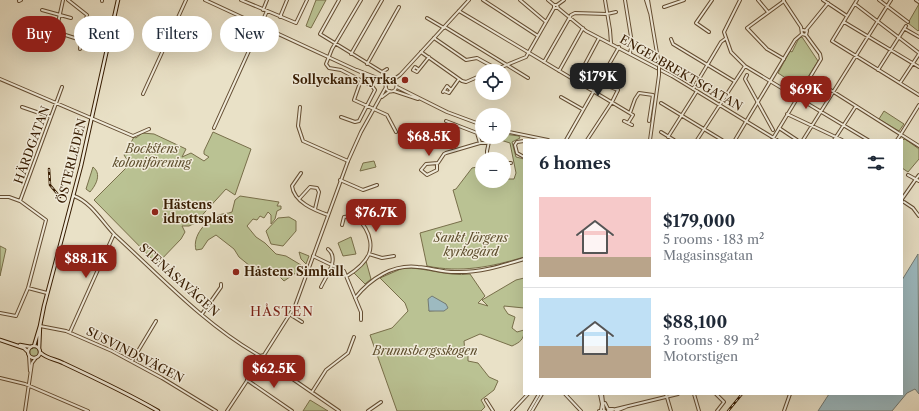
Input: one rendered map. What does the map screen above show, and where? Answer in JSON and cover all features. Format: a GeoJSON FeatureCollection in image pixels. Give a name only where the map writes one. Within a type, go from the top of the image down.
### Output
{"type":"FeatureCollection","features":[{"type":"Feature","properties":{"kind":"main road","name":"ÖSTERLEDEN"},"geometry":{"type":"LineString","coordinates":[[33,346],[40,326],[47,293],[74,196],[118,0]]}},
{"type":"Feature","properties":{"kind":"main road","name":"ÖSTERLEDEN"},"geometry":{"type":"LineString","coordinates":[[39,349],[40,326]]}},
{"type":"Feature","properties":{"kind":"main road"},"geometry":{"type":"LineString","coordinates":[[0,340],[24,348],[28,352],[29,356],[66,365]]}},
{"type":"Feature","properties":{"kind":"main road"},"geometry":{"type":"LineString","coordinates":[[4,342],[33,346],[39,349],[40,353],[44,357],[113,386],[158,411]]}},
{"type":"Feature","properties":{"kind":"main road"},"geometry":{"type":"LineString","coordinates":[[28,352],[33,346]]}},
{"type":"Feature","properties":{"kind":"main road"},"geometry":{"type":"LineString","coordinates":[[36,358],[40,353]]}},
{"type":"Feature","properties":{"kind":"street"},"geometry":{"type":"LineString","coordinates":[[63,0],[56,32],[74,38]]}},
{"type":"Feature","properties":{"kind":"street"},"geometry":{"type":"LineString","coordinates":[[68,0],[87,16]]}},
{"type":"Feature","properties":{"kind":"street"},"geometry":{"type":"LineString","coordinates":[[143,94],[186,0]]}},
{"type":"Feature","properties":{"kind":"street"},"geometry":{"type":"LineString","coordinates":[[204,0],[238,16]]}},
{"type":"Feature","properties":{"kind":"street"},"geometry":{"type":"LineString","coordinates":[[241,0],[247,1],[267,12],[296,23],[307,0]]}},
{"type":"Feature","properties":{"kind":"street"},"geometry":{"type":"LineString","coordinates":[[263,10],[267,0]]}},
{"type":"Feature","properties":{"kind":"street"},"geometry":{"type":"LineString","coordinates":[[280,17],[287,0]]}},
{"type":"Feature","properties":{"kind":"street"},"geometry":{"type":"LineString","coordinates":[[339,0],[320,34],[382,72],[387,69]]}},
{"type":"Feature","properties":{"kind":"street"},"geometry":{"type":"LineString","coordinates":[[341,117],[358,122],[368,106],[375,88],[341,70],[327,67],[326,63],[335,44],[361,0]]}},
{"type":"Feature","properties":{"kind":"street"},"geometry":{"type":"LineString","coordinates":[[351,54],[382,0]]}},
{"type":"Feature","properties":{"kind":"street"},"geometry":{"type":"LineString","coordinates":[[279,35],[348,66],[380,79],[389,81],[400,75],[469,0]]}},
{"type":"Feature","properties":{"kind":"street"},"geometry":{"type":"LineString","coordinates":[[483,0],[538,36]]}},
{"type":"Feature","properties":{"kind":"street"},"geometry":{"type":"LineString","coordinates":[[520,0],[546,22]]}},
{"type":"Feature","properties":{"kind":"street","name":"ENGELBREKTSGATAN"},"geometry":{"type":"LineString","coordinates":[[548,0],[583,28],[599,38],[619,47],[693,88],[772,139]]}},
{"type":"Feature","properties":{"kind":"street"},"geometry":{"type":"LineString","coordinates":[[509,64],[525,57],[556,7],[564,0]]}},
{"type":"Feature","properties":{"kind":"street"},"geometry":{"type":"LineString","coordinates":[[604,0],[610,30],[610,43]]}},
{"type":"Feature","properties":{"kind":"street"},"geometry":{"type":"LineString","coordinates":[[625,0],[632,43],[630,53]]}},
{"type":"Feature","properties":{"kind":"street"},"geometry":{"type":"LineString","coordinates":[[647,0],[652,20],[659,65],[650,139]]}},
{"type":"Feature","properties":{"kind":"street"},"geometry":{"type":"LineString","coordinates":[[664,7],[684,0]]}},
{"type":"Feature","properties":{"kind":"street"},"geometry":{"type":"LineString","coordinates":[[709,32],[696,23],[712,0]]}},
{"type":"Feature","properties":{"kind":"street"},"geometry":{"type":"LineString","coordinates":[[740,0],[724,29],[725,39],[731,52],[745,66],[866,139]]}},
{"type":"Feature","properties":{"kind":"street"},"geometry":{"type":"LineString","coordinates":[[758,0],[768,12]]}},
{"type":"Feature","properties":{"kind":"street"},"geometry":{"type":"LineString","coordinates":[[736,139],[797,38],[802,34],[803,30],[783,0],[747,28],[767,49],[784,59]]}},
{"type":"Feature","properties":{"kind":"street"},"geometry":{"type":"LineString","coordinates":[[823,0],[848,16]]}},
{"type":"Feature","properties":{"kind":"street"},"geometry":{"type":"LineString","coordinates":[[857,0],[832,41],[919,95]]}},
{"type":"Feature","properties":{"kind":"street"},"geometry":{"type":"LineString","coordinates":[[879,0],[908,22]]}},
{"type":"Feature","properties":{"kind":"street"},"geometry":{"type":"LineString","coordinates":[[804,139],[891,0]]}},
{"type":"Feature","properties":{"kind":"street"},"geometry":{"type":"LineString","coordinates":[[772,139],[821,57],[806,35],[806,30],[828,3]]}},
{"type":"Feature","properties":{"kind":"street"},"geometry":{"type":"LineString","coordinates":[[855,4],[919,54],[900,83]]}},
{"type":"Feature","properties":{"kind":"street"},"geometry":{"type":"LineString","coordinates":[[367,64],[399,7]]}},
{"type":"Feature","properties":{"kind":"street"},"geometry":{"type":"LineString","coordinates":[[42,10],[71,18]]}},
{"type":"Feature","properties":{"kind":"street"},"geometry":{"type":"LineString","coordinates":[[459,11],[630,113],[633,115],[628,123]]}},
{"type":"Feature","properties":{"kind":"street"},"geometry":{"type":"LineString","coordinates":[[265,16],[267,12]]}},
{"type":"Feature","properties":{"kind":"street"},"geometry":{"type":"LineString","coordinates":[[544,62],[569,17],[575,13],[607,14],[616,12]]}},
{"type":"Feature","properties":{"kind":"street"},"geometry":{"type":"LineString","coordinates":[[428,18],[505,64]]}},
{"type":"Feature","properties":{"kind":"street"},"geometry":{"type":"LineString","coordinates":[[844,22],[919,67]]}},
{"type":"Feature","properties":{"kind":"street"},"geometry":{"type":"LineString","coordinates":[[878,70],[906,26]]}},
{"type":"Feature","properties":{"kind":"street"},"geometry":{"type":"LineString","coordinates":[[559,70],[583,28]]}},
{"type":"Feature","properties":{"kind":"street"},"geometry":{"type":"LineString","coordinates":[[904,29],[919,37]]}},
{"type":"Feature","properties":{"kind":"street"},"geometry":{"type":"LineString","coordinates":[[802,34],[806,35]]}},
{"type":"Feature","properties":{"kind":"street"},"geometry":{"type":"LineString","coordinates":[[434,38],[466,60],[477,58],[488,64]]}},
{"type":"Feature","properties":{"kind":"street"},"geometry":{"type":"LineString","coordinates":[[576,81],[599,38]]}},
{"type":"Feature","properties":{"kind":"street"},"geometry":{"type":"LineString","coordinates":[[671,39],[672,44],[734,81]]}},
{"type":"Feature","properties":{"kind":"street"},"geometry":{"type":"LineString","coordinates":[[693,88],[721,42],[725,39]]}},
{"type":"Feature","properties":{"kind":"street"},"geometry":{"type":"LineString","coordinates":[[567,139],[619,47]]}},
{"type":"Feature","properties":{"kind":"street"},"geometry":{"type":"LineString","coordinates":[[214,128],[248,52]]}},
{"type":"Feature","properties":{"kind":"street"},"geometry":{"type":"LineString","coordinates":[[421,52],[459,79],[466,82],[475,78]]}},
{"type":"Feature","properties":{"kind":"street"},"geometry":{"type":"LineString","coordinates":[[418,69],[429,57]]}},
{"type":"Feature","properties":{"kind":"street"},"geometry":{"type":"LineString","coordinates":[[348,66],[386,86],[392,91],[423,100]]}},
{"type":"Feature","properties":{"kind":"street"},"geometry":{"type":"LineString","coordinates":[[698,139],[745,66]]}},
{"type":"Feature","properties":{"kind":"street"},"geometry":{"type":"LineString","coordinates":[[511,67],[528,78]]}},
{"type":"Feature","properties":{"kind":"street"},"geometry":{"type":"LineString","coordinates":[[380,99],[397,86],[400,75]]}},
{"type":"Feature","properties":{"kind":"street"},"geometry":{"type":"LineString","coordinates":[[747,75],[745,79],[773,130]]}},
{"type":"Feature","properties":{"kind":"street"},"geometry":{"type":"LineString","coordinates":[[810,77],[919,146]]}},
{"type":"Feature","properties":{"kind":"street"},"geometry":{"type":"LineString","coordinates":[[0,79],[92,117],[133,136],[149,129]]}},
{"type":"Feature","properties":{"kind":"street"},"geometry":{"type":"LineString","coordinates":[[451,90],[447,86],[444,92],[448,94],[451,90],[459,79]]}},
{"type":"Feature","properties":{"kind":"street"},"geometry":{"type":"LineString","coordinates":[[361,80],[354,99],[388,116],[396,132]]}},
{"type":"Feature","properties":{"kind":"street"},"geometry":{"type":"LineString","coordinates":[[393,80],[397,86],[423,100],[475,122]]}},
{"type":"Feature","properties":{"kind":"street"},"geometry":{"type":"LineString","coordinates":[[227,411],[260,361],[260,356],[264,355],[291,315],[315,257],[340,180],[348,161],[389,81]]}},
{"type":"Feature","properties":{"kind":"street","name":"HÄRDGATAN"},"geometry":{"type":"LineString","coordinates":[[0,313],[16,316],[28,288],[46,220],[20,201],[62,87]]}},
{"type":"Feature","properties":{"kind":"street"},"geometry":{"type":"LineString","coordinates":[[588,139],[612,102],[618,90],[610,87]]}},
{"type":"Feature","properties":{"kind":"street"},"geometry":{"type":"LineString","coordinates":[[668,137],[697,91]]}},
{"type":"Feature","properties":{"kind":"street"},"geometry":{"type":"LineString","coordinates":[[630,113],[634,99],[639,93],[653,95],[649,121]]}},
{"type":"Feature","properties":{"kind":"street"},"geometry":{"type":"LineString","coordinates":[[561,97],[583,109]]}},
{"type":"Feature","properties":{"kind":"street"},"geometry":{"type":"LineString","coordinates":[[661,103],[720,139]]}},
{"type":"Feature","properties":{"kind":"street"},"geometry":{"type":"LineString","coordinates":[[898,139],[919,105]]}},
{"type":"Feature","properties":{"kind":"street"},"geometry":{"type":"LineString","coordinates":[[836,137],[856,106]]}},
{"type":"Feature","properties":{"kind":"street"},"geometry":{"type":"LineString","coordinates":[[22,107],[52,117]]}},
{"type":"Feature","properties":{"kind":"street"},"geometry":{"type":"LineString","coordinates":[[300,107],[298,126],[303,140],[348,161]]}},
{"type":"Feature","properties":{"kind":"street"},"geometry":{"type":"LineString","coordinates":[[787,114],[840,139]]}},
{"type":"Feature","properties":{"kind":"street"},"geometry":{"type":"LineString","coordinates":[[446,121],[475,132]]}},
{"type":"Feature","properties":{"kind":"street"},"geometry":{"type":"LineString","coordinates":[[624,121],[632,125]]}},
{"type":"Feature","properties":{"kind":"street"},"geometry":{"type":"LineString","coordinates":[[779,128],[796,139]]}},
{"type":"Feature","properties":{"kind":"street"},"geometry":{"type":"LineString","coordinates":[[511,132],[543,139]]}},
{"type":"Feature","properties":{"kind":"street"},"geometry":{"type":"LineString","coordinates":[[661,132],[672,139]]}},
{"type":"Feature","properties":{"kind":"street"},"geometry":{"type":"LineString","coordinates":[[523,141],[517,142],[515,145],[517,153],[523,156]]}},
{"type":"Feature","properties":{"kind":"street"},"geometry":{"type":"LineString","coordinates":[[437,163],[426,164],[421,170],[427,175],[432,174],[438,170],[437,163],[444,154],[477,144]]}},
{"type":"Feature","properties":{"kind":"street"},"geometry":{"type":"LineString","coordinates":[[301,173],[292,186],[298,200],[328,215]]}},
{"type":"Feature","properties":{"kind":"street"},"geometry":{"type":"LineString","coordinates":[[908,175],[919,181]]}},
{"type":"Feature","properties":{"kind":"street"},"geometry":{"type":"LineString","coordinates":[[903,198],[919,175]]}},
{"type":"Feature","properties":{"kind":"street"},"geometry":{"type":"LineString","coordinates":[[340,180],[363,190],[377,185]]}},
{"type":"Feature","properties":{"kind":"street"},"geometry":{"type":"LineString","coordinates":[[298,200],[309,188],[315,187],[319,191],[315,209]]}},
{"type":"Feature","properties":{"kind":"street","name":"STENÅSAVÄGEN"},"geometry":{"type":"LineString","coordinates":[[74,196],[86,203],[114,234],[202,314],[260,356]]}},
{"type":"Feature","properties":{"kind":"street"},"geometry":{"type":"LineString","coordinates":[[0,197],[9,197],[20,201]]}},
{"type":"Feature","properties":{"kind":"street"},"geometry":{"type":"LineString","coordinates":[[904,202],[913,208],[919,216]]}},
{"type":"Feature","properties":{"kind":"street"},"geometry":{"type":"LineString","coordinates":[[342,225],[343,218],[346,216],[362,224],[369,236],[369,254],[362,264],[347,276]]}},
{"type":"Feature","properties":{"kind":"street"},"geometry":{"type":"LineString","coordinates":[[70,332],[114,234]]}},
{"type":"Feature","properties":{"kind":"street"},"geometry":{"type":"LineString","coordinates":[[321,287],[332,264],[333,256],[328,249]]}},
{"type":"Feature","properties":{"kind":"street"},"geometry":{"type":"LineString","coordinates":[[369,254],[382,258],[394,256]]}},
{"type":"Feature","properties":{"kind":"street"},"geometry":{"type":"LineString","coordinates":[[315,257],[332,264],[342,270],[347,276],[361,312],[361,320]]}},
{"type":"Feature","properties":{"kind":"street"},"geometry":{"type":"LineString","coordinates":[[355,298],[376,278],[398,267],[411,266],[455,272],[471,272],[502,266],[523,259]]}},
{"type":"Feature","properties":{"kind":"street"},"geometry":{"type":"LineString","coordinates":[[202,314],[221,287],[221,284]]}},
{"type":"Feature","properties":{"kind":"street"},"geometry":{"type":"LineString","coordinates":[[28,288],[47,293]]}},
{"type":"Feature","properties":{"kind":"street"},"geometry":{"type":"LineString","coordinates":[[291,315],[302,322]]}},
{"type":"Feature","properties":{"kind":"street"},"geometry":{"type":"LineString","coordinates":[[132,361],[156,321]]}},
{"type":"Feature","properties":{"kind":"street","name":"SUSVINDSVÄGEN"},"geometry":{"type":"LineString","coordinates":[[40,326],[70,332],[132,361],[216,411]]}},
{"type":"Feature","properties":{"kind":"street"},"geometry":{"type":"LineString","coordinates":[[312,393],[326,370],[348,353],[354,337]]}},
{"type":"Feature","properties":{"kind":"street"},"geometry":{"type":"LineString","coordinates":[[264,355],[265,360],[339,411]]}},
{"type":"Feature","properties":{"kind":"street"},"geometry":{"type":"LineString","coordinates":[[29,356],[30,373]]}},
{"type":"Feature","properties":{"kind":"street"},"geometry":{"type":"LineString","coordinates":[[25,411],[30,373],[36,358]]}},
{"type":"Feature","properties":{"kind":"street"},"geometry":{"type":"LineString","coordinates":[[260,361],[265,360]]}},
{"type":"Feature","properties":{"kind":"street"},"geometry":{"type":"LineString","coordinates":[[0,378],[28,385],[88,411]]}},
{"type":"Feature","properties":{"kind":"street"},"geometry":{"type":"LineString","coordinates":[[247,379],[292,411]]}},
{"type":"Feature","properties":{"kind":"street"},"geometry":{"type":"LineString","coordinates":[[512,411],[527,395]]}},
{"type":"Feature","properties":{"kind":"street"},"geometry":{"type":"LineString","coordinates":[[530,411],[539,395]]}},
{"type":"Feature","properties":{"kind":"street"},"geometry":{"type":"LineString","coordinates":[[566,395],[581,411]]}},
{"type":"Feature","properties":{"kind":"street"},"geometry":{"type":"LineString","coordinates":[[601,395],[608,408],[615,410]]}},
{"type":"Feature","properties":{"kind":"street"},"geometry":{"type":"LineString","coordinates":[[601,395],[602,404],[600,411],[615,410],[667,395],[671,411]]}},
{"type":"Feature","properties":{"kind":"street"},"geometry":{"type":"LineString","coordinates":[[694,395],[699,411]]}},
{"type":"Feature","properties":{"kind":"street"},"geometry":{"type":"LineString","coordinates":[[717,395],[724,402],[717,411]]}},
{"type":"Feature","properties":{"kind":"street"},"geometry":{"type":"LineString","coordinates":[[784,411],[790,395]]}},
{"type":"Feature","properties":{"kind":"street"},"geometry":{"type":"LineString","coordinates":[[486,400],[493,411]]}},
{"type":"Feature","properties":{"kind":"street"},"geometry":{"type":"LineString","coordinates":[[604,401],[606,411]]}},
{"type":"Feature","properties":{"kind":"street"},"geometry":{"type":"LineString","coordinates":[[368,411],[381,402]]}},
{"type":"Feature","properties":{"kind":"green space"},"geometry":{"type":"Polygon","coordinates":[[[316,0],[326,0],[311,28],[306,26],[316,0]]]}},
{"type":"Feature","properties":{"kind":"green space"},"geometry":{"type":"Polygon","coordinates":[[[919,4],[919,30],[918,31],[908,23],[919,4]]]}},
{"type":"Feature","properties":{"kind":"green space"},"geometry":{"type":"Polygon","coordinates":[[[802,37],[818,61],[801,88],[778,73],[790,51],[792,52],[799,38],[802,37]]]}},
{"type":"Feature","properties":{"kind":"green space"},"geometry":{"type":"Polygon","coordinates":[[[884,111],[904,124],[899,131],[879,119],[884,111]]]}},
{"type":"Feature","properties":{"kind":"green space","name":"Hästens idrottsplats"},"geometry":{"type":"Polygon","coordinates":[[[213,132],[251,149],[235,195],[226,189],[195,223],[189,226],[182,226],[185,232],[181,239],[157,264],[94,200],[130,164],[124,155],[134,137],[136,138],[142,133],[154,134],[186,149],[182,157],[191,153],[204,161],[209,157],[204,154],[204,151],[213,132]]]}},
{"type":"Feature","properties":{"kind":"green space","name":"Sankt Jörgens kyrkogård"},"geometry":{"type":"Polygon","coordinates":[[[511,135],[519,136],[520,138],[512,142],[516,157],[523,159],[523,257],[500,264],[476,268],[452,269],[427,266],[420,233],[462,221],[453,190],[456,189],[472,168],[475,167],[475,188],[511,188],[511,179],[514,179],[516,173],[510,144],[511,135]]]}},
{"type":"Feature","properties":{"kind":"green space"},"geometry":{"type":"Polygon","coordinates":[[[905,139],[919,149],[919,159],[908,172],[903,169],[903,140],[905,139]]]}},
{"type":"Feature","properties":{"kind":"green space"},"geometry":{"type":"Polygon","coordinates":[[[374,161],[376,167],[360,171],[363,163],[374,161]]]}},
{"type":"Feature","properties":{"kind":"green space"},"geometry":{"type":"Polygon","coordinates":[[[93,167],[98,176],[96,183],[90,192],[86,189],[93,167]]]}},
{"type":"Feature","properties":{"kind":"green space"},"geometry":{"type":"Polygon","coordinates":[[[240,196],[279,202],[277,206],[281,206],[281,209],[277,211],[275,219],[271,224],[271,215],[268,212],[264,218],[260,216],[257,220],[253,219],[247,226],[256,237],[265,243],[276,254],[286,256],[301,265],[300,270],[284,281],[278,275],[261,275],[239,257],[234,249],[216,235],[208,240],[202,249],[196,250],[196,239],[201,229],[214,217],[232,212],[235,200],[240,196]]]}},
{"type":"Feature","properties":{"kind":"green space"},"geometry":{"type":"Polygon","coordinates":[[[289,217],[296,221],[296,231],[283,246],[271,244],[266,231],[278,218],[289,217]]]}},
{"type":"Feature","properties":{"kind":"green space"},"geometry":{"type":"Polygon","coordinates":[[[351,237],[356,254],[343,256],[338,243],[351,237]]]}},
{"type":"Feature","properties":{"kind":"green space"},"geometry":{"type":"Polygon","coordinates":[[[0,246],[6,249],[0,276],[0,246]]]}},
{"type":"Feature","properties":{"kind":"green space"},"geometry":{"type":"Polygon","coordinates":[[[299,252],[309,256],[306,264],[301,259],[299,252]]]}},
{"type":"Feature","properties":{"kind":"green space"},"geometry":{"type":"Polygon","coordinates":[[[366,261],[371,279],[365,284],[354,273],[366,261]]]}},
{"type":"Feature","properties":{"kind":"green space","name":"Brunnsbergsskogen"},"geometry":{"type":"Polygon","coordinates":[[[403,268],[461,275],[470,274],[485,296],[478,303],[488,306],[482,300],[516,280],[523,278],[523,308],[504,306],[508,314],[515,317],[512,328],[517,332],[523,330],[521,340],[512,346],[480,334],[464,341],[465,353],[468,356],[468,361],[478,363],[489,377],[498,381],[494,390],[481,400],[485,407],[481,411],[397,411],[370,335],[392,328],[408,311],[405,303],[380,278],[403,268]],[[432,297],[429,311],[441,310],[446,304],[432,297]]]}},
{"type":"Feature","properties":{"kind":"green space"},"geometry":{"type":"Polygon","coordinates":[[[32,347],[36,347],[38,348],[38,356],[32,357],[29,354],[29,350],[32,347]]]}},
{"type":"Feature","properties":{"kind":"green space"},"geometry":{"type":"Polygon","coordinates":[[[310,400],[328,411],[303,411],[310,400]]]}},
{"type":"Feature","properties":{"kind":"water"},"geometry":{"type":"Polygon","coordinates":[[[918,254],[919,394],[915,389],[907,393],[892,411],[818,411],[828,395],[903,395],[903,278],[918,254]]]}},
{"type":"Feature","properties":{"kind":"water"},"geometry":{"type":"Polygon","coordinates":[[[432,296],[446,304],[448,308],[444,311],[429,311],[428,299],[432,296]]]}},
{"type":"Feature","properties":{"kind":"railway"},"geometry":{"type":"LineString","coordinates":[[49,169],[50,185],[60,197]]}},
{"type":"Feature","properties":{"kind":"railway"},"geometry":{"type":"LineString","coordinates":[[728,411],[741,395]]}},
{"type":"Feature","properties":{"kind":"place","name":"Sollyckans kyrka"},"geometry":{"type":"Point","coordinates":[405,80]}},
{"type":"Feature","properties":{"kind":"place","name":"Hästens idrottsplats"},"geometry":{"type":"Point","coordinates":[155,212]}},
{"type":"Feature","properties":{"kind":"place","name":"Håstens Simhall"},"geometry":{"type":"Point","coordinates":[236,272]}},
{"type":"Feature","properties":{"kind":"district","name":"HÅSTEN"},"geometry":{"type":"Point","coordinates":[282,311]}},
{"type":"Feature","properties":{"kind":"park label","name":"Bockstens koloniförening"},"geometry":{"type":"Point","coordinates":[152,156]}}]}
